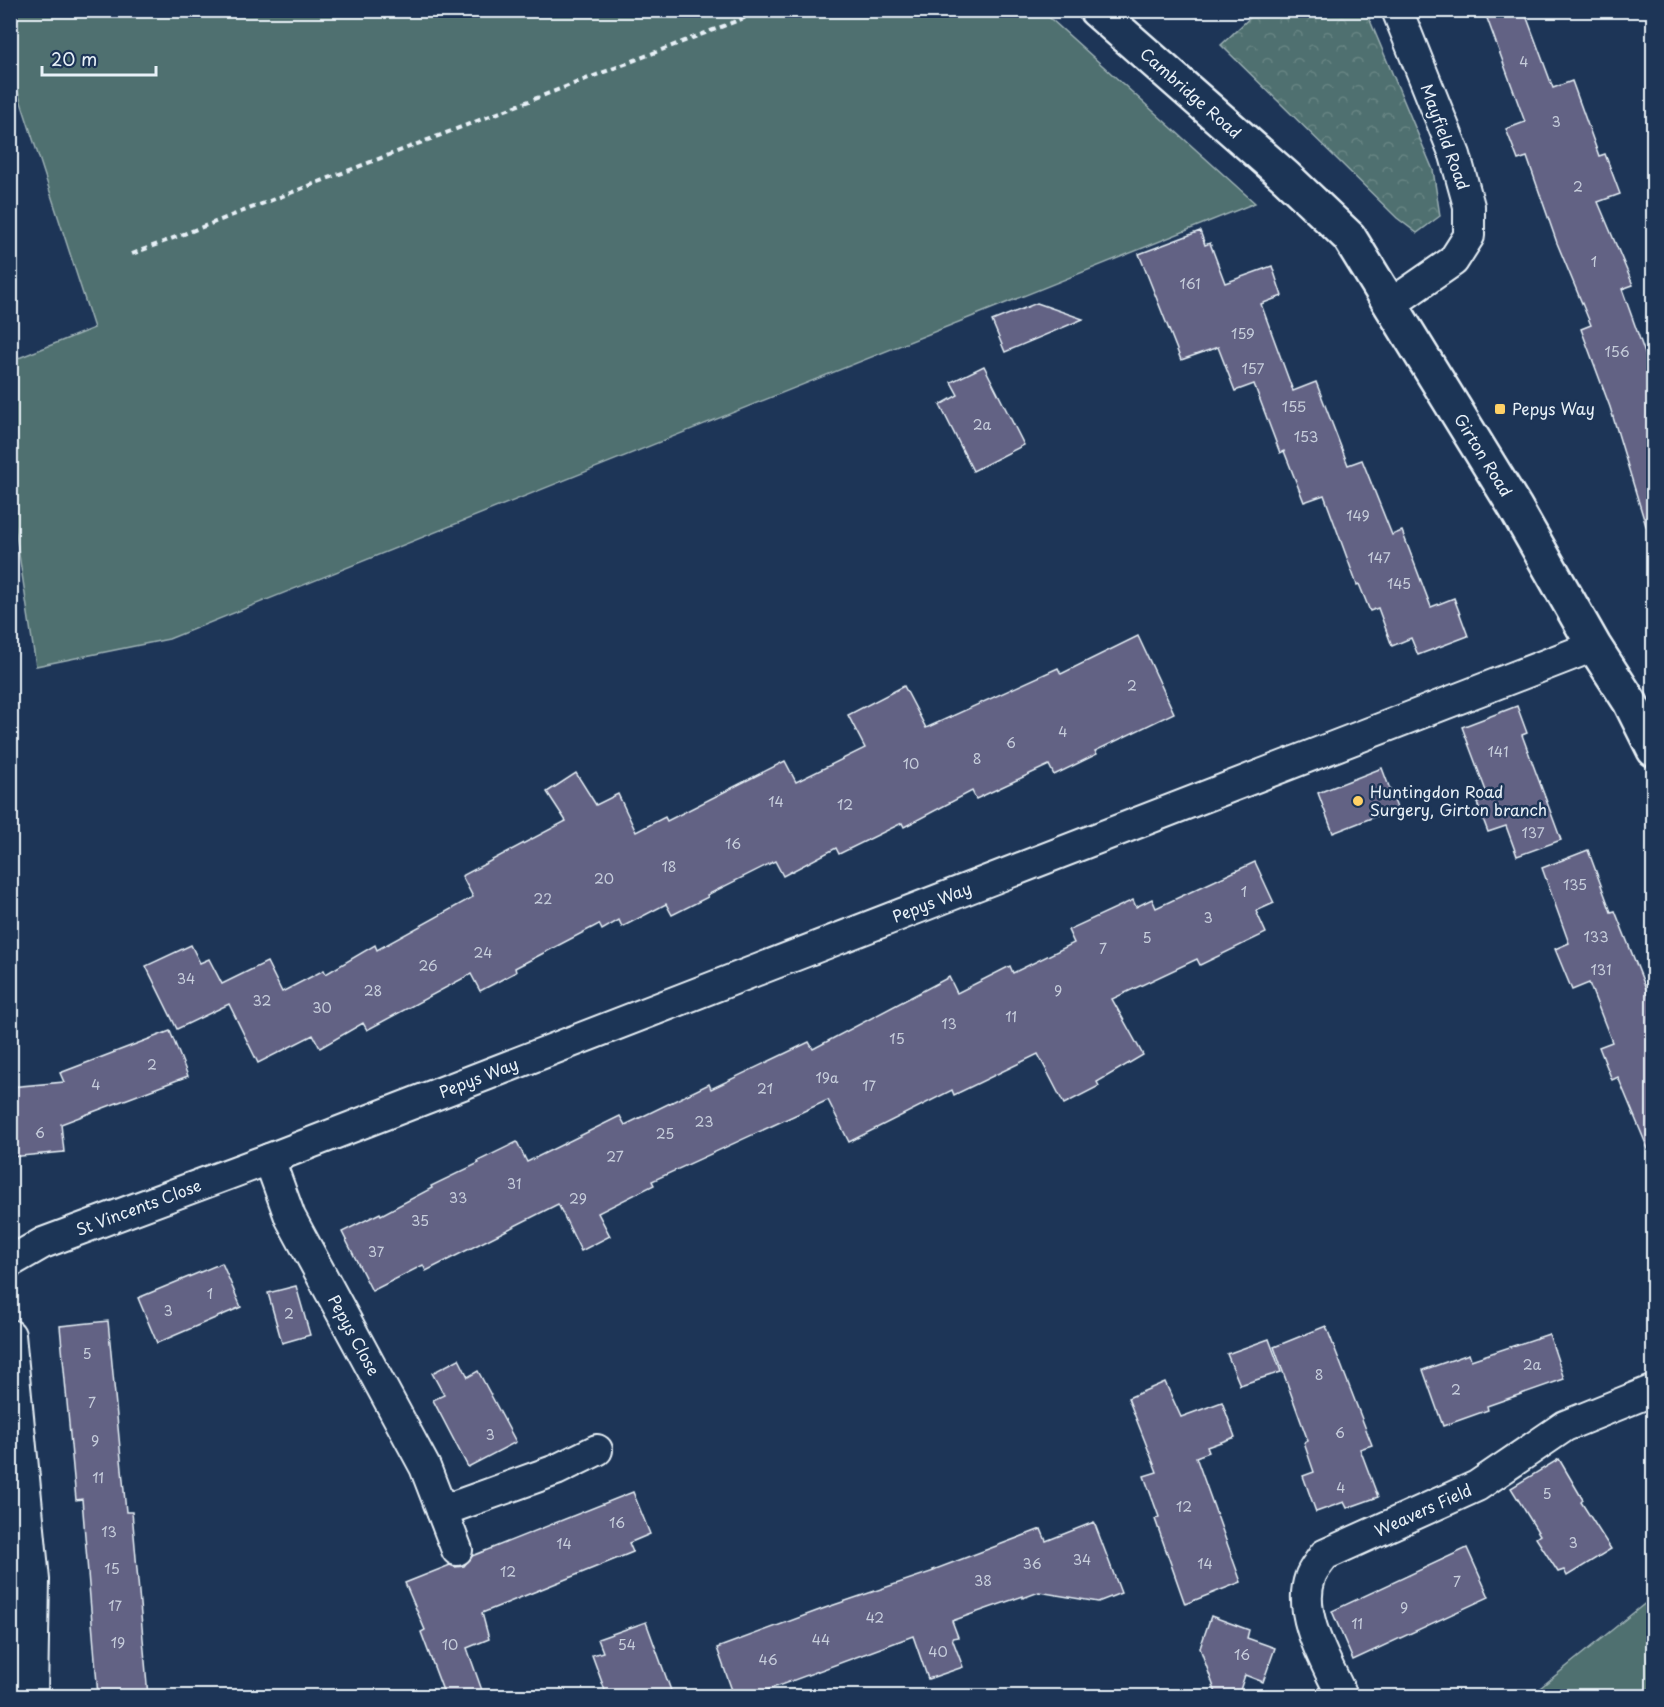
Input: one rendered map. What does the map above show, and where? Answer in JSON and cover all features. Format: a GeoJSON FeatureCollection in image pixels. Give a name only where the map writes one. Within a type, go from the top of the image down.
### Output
{"type":"FeatureCollection","features":[{"type":"Feature","properties":{"kind":"street","name":"Cambridge Road"},"geometry":{"type":"LineString","coordinates":[[1096,10],[1286,177]]}},
{"type":"Feature","properties":{"kind":"street","name":"Mayfield Road"},"geometry":{"type":"LineString","coordinates":[[1391,304],[1453,261],[1469,236],[1469,206],[1455,155],[1397,10]]}},
{"type":"Feature","properties":{"kind":"street","name":"Girton Road"},"geometry":{"type":"LineString","coordinates":[[1286,177],[1349,237],[1515,507],[1594,646],[1630,702],[1653,750]]}},
{"type":"Feature","properties":{"kind":"street","name":"Pepys Way"},"geometry":{"type":"LineString","coordinates":[[269,1159],[1594,646]]}},
{"type":"Feature","properties":{"kind":"street","name":"St Vincents Close"},"geometry":{"type":"LineString","coordinates":[[10,1262],[43,1243],[269,1159]]}},
{"type":"Feature","properties":{"kind":"street","name":"Pepys Close"},"geometry":{"type":"LineString","coordinates":[[269,1159],[290,1217],[425,1467],[457,1550]]}},
{"type":"Feature","properties":{"kind":"street"},"geometry":{"type":"LineString","coordinates":[[10,1335],[34,1580],[32,1696]]}},
{"type":"Feature","properties":{"kind":"street","name":"Weavers Field"},"geometry":{"type":"LineString","coordinates":[[1342,1696],[1311,1626],[1306,1603],[1310,1577],[1324,1555],[1477,1486],[1565,1426],[1653,1390]]}},
{"type":"Feature","properties":{"kind":"street"},"geometry":{"type":"LineString","coordinates":[[442,1511],[556,1470],[597,1450]]}},
{"type":"Feature","properties":{"kind":"path"},"geometry":{"type":"LineString","coordinates":[[132,254],[765,10]]}},
{"type":"Feature","properties":{"kind":"green space"},"geometry":{"type":"Polygon","coordinates":[[[10,11],[1042,11],[1255,203],[169,639],[36,666],[11,502],[11,361],[94,328],[11,71],[10,11]]]}},
{"type":"Feature","properties":{"kind":"green space"},"geometry":{"type":"Polygon","coordinates":[[[1257,11],[1366,11],[1433,170],[1440,216],[1417,233],[1397,218],[1221,45],[1257,11]]]}},
{"type":"Feature","properties":{"kind":"green space"},"geometry":{"type":"Polygon","coordinates":[[[1653,1597],[1653,1696],[1530,1696],[1653,1597]]]}},
{"type":"Feature","properties":{"kind":"building"},"geometry":{"type":"Polygon","coordinates":[[[1484,10],[1524,10],[1553,88],[1572,81],[1599,156],[1605,154],[1620,194],[1598,202],[1633,285],[1622,289],[1653,376],[1653,525],[1646,526],[1610,407],[1581,329],[1591,325],[1557,243],[1527,157],[1518,160],[1506,129],[1525,122],[1484,10]]]}},
{"type":"Feature","properties":{"kind":"building"},"geometry":{"type":"Polygon","coordinates":[[[1200,231],[1205,245],[1210,243],[1225,283],[1272,266],[1282,296],[1261,304],[1293,391],[1316,382],[1348,465],[1362,460],[1392,535],[1402,531],[1431,607],[1454,598],[1468,636],[1418,655],[1411,638],[1392,646],[1378,608],[1370,611],[1359,584],[1357,585],[1324,495],[1304,502],[1284,451],[1280,453],[1254,384],[1235,391],[1218,347],[1181,360],[1139,254],[1200,231]]]}},
{"type":"Feature","properties":{"kind":"building"},"geometry":{"type":"Polygon","coordinates":[[[1037,303],[1083,319],[1005,352],[992,321],[1037,303]]]}},
{"type":"Feature","properties":{"kind":"building"},"geometry":{"type":"Polygon","coordinates":[[[984,366],[1024,445],[973,471],[940,405],[958,395],[951,382],[984,366]]]}},
{"type":"Feature","properties":{"kind":"building"},"geometry":{"type":"Polygon","coordinates":[[[1138,636],[1174,713],[1095,751],[1097,754],[1054,775],[1049,765],[976,799],[972,791],[904,827],[902,823],[839,854],[836,848],[783,876],[775,861],[672,915],[666,904],[622,927],[619,920],[602,930],[599,924],[515,968],[516,972],[480,991],[471,974],[367,1030],[363,1023],[320,1048],[313,1035],[258,1063],[229,1004],[177,1029],[146,966],[191,945],[200,963],[209,959],[222,984],[267,962],[282,992],[324,970],[326,974],[375,945],[377,950],[473,897],[462,876],[566,821],[547,792],[576,773],[596,805],[618,794],[636,832],[665,817],[667,821],[785,761],[796,782],[865,748],[848,715],[904,686],[926,728],[1058,668],[1061,674],[1138,636]]]}},
{"type":"Feature","properties":{"kind":"building"},"geometry":{"type":"Polygon","coordinates":[[[1517,706],[1527,733],[1522,735],[1561,840],[1517,856],[1506,826],[1488,832],[1477,803],[1489,799],[1462,727],[1517,706]]]}},
{"type":"Feature","properties":{"kind":"building","name":"Huntingdon Road Surgery, Girton branch"},"geometry":{"type":"Polygon","coordinates":[[[1382,768],[1397,808],[1333,833],[1318,793],[1382,768]]]}},
{"type":"Feature","properties":{"kind":"building"},"geometry":{"type":"Polygon","coordinates":[[[1588,850],[1611,912],[1615,911],[1653,1006],[1653,1161],[1618,1077],[1612,1080],[1599,1047],[1612,1042],[1589,983],[1572,990],[1555,949],[1569,943],[1542,868],[1588,850]]]}},
{"type":"Feature","properties":{"kind":"building"},"geometry":{"type":"Polygon","coordinates":[[[1255,862],[1274,903],[1256,911],[1266,933],[1200,965],[1197,959],[1112,999],[1143,1055],[1097,1082],[1099,1086],[1064,1104],[1038,1054],[954,1095],[952,1090],[849,1142],[828,1100],[652,1181],[654,1185],[598,1213],[610,1236],[581,1251],[558,1204],[426,1271],[423,1265],[372,1291],[342,1232],[380,1213],[381,1215],[432,1188],[431,1186],[517,1142],[527,1162],[620,1116],[625,1125],[709,1084],[711,1089],[809,1042],[813,1049],[949,977],[957,993],[1010,966],[1013,973],[1074,943],[1068,930],[1133,900],[1136,907],[1152,899],[1156,908],[1255,862]]]}},
{"type":"Feature","properties":{"kind":"building"},"geometry":{"type":"Polygon","coordinates":[[[170,1031],[188,1076],[61,1124],[64,1152],[10,1157],[10,1087],[64,1082],[60,1073],[170,1031]]]}},
{"type":"Feature","properties":{"kind":"building"},"geometry":{"type":"Polygon","coordinates":[[[222,1263],[241,1307],[157,1343],[138,1298],[222,1263]]]}},
{"type":"Feature","properties":{"kind":"building"},"geometry":{"type":"Polygon","coordinates":[[[296,1286],[310,1335],[282,1343],[268,1293],[296,1286]]]}},
{"type":"Feature","properties":{"kind":"building"},"geometry":{"type":"Polygon","coordinates":[[[108,1321],[126,1512],[132,1512],[148,1696],[98,1696],[82,1499],[76,1500],[60,1326],[108,1321]]]}},
{"type":"Feature","properties":{"kind":"building"},"geometry":{"type":"Polygon","coordinates":[[[1326,1326],[1372,1445],[1360,1449],[1378,1497],[1347,1508],[1344,1502],[1316,1512],[1303,1476],[1314,1472],[1304,1443],[1308,1441],[1274,1347],[1326,1326]]]}},
{"type":"Feature","properties":{"kind":"building"},"geometry":{"type":"Polygon","coordinates":[[[1549,1334],[1564,1379],[1487,1406],[1488,1410],[1443,1426],[1423,1370],[1469,1354],[1471,1360],[1549,1334]]]}},
{"type":"Feature","properties":{"kind":"building"},"geometry":{"type":"Polygon","coordinates":[[[1269,1339],[1281,1372],[1240,1385],[1227,1354],[1269,1339]]]}},
{"type":"Feature","properties":{"kind":"building"},"geometry":{"type":"Polygon","coordinates":[[[459,1359],[468,1377],[478,1371],[516,1442],[468,1467],[433,1400],[444,1395],[432,1373],[459,1359]]]}},
{"type":"Feature","properties":{"kind":"building"},"geometry":{"type":"Polygon","coordinates":[[[1165,1382],[1181,1417],[1222,1402],[1235,1437],[1207,1447],[1209,1452],[1196,1457],[1241,1582],[1185,1604],[1155,1519],[1159,1517],[1144,1476],[1157,1472],[1128,1398],[1165,1382]]]}},
{"type":"Feature","properties":{"kind":"building"},"geometry":{"type":"Polygon","coordinates":[[[1559,1459],[1583,1500],[1581,1502],[1611,1549],[1567,1576],[1564,1570],[1558,1572],[1536,1538],[1540,1535],[1511,1488],[1559,1459]]]}},
{"type":"Feature","properties":{"kind":"building"},"geometry":{"type":"Polygon","coordinates":[[[633,1492],[650,1534],[629,1543],[633,1552],[482,1613],[489,1639],[467,1648],[484,1696],[445,1696],[421,1632],[425,1630],[405,1583],[450,1565],[464,1566],[472,1556],[633,1492]]]}},
{"type":"Feature","properties":{"kind":"building"},"geometry":{"type":"Polygon","coordinates":[[[1094,1522],[1121,1593],[1098,1602],[1039,1592],[952,1621],[958,1637],[952,1638],[963,1667],[928,1679],[913,1636],[751,1696],[734,1696],[717,1648],[934,1571],[1041,1529],[1046,1541],[1094,1522]]]}},
{"type":"Feature","properties":{"kind":"building"},"geometry":{"type":"Polygon","coordinates":[[[1467,1548],[1489,1597],[1353,1660],[1332,1611],[1467,1548]]]}},
{"type":"Feature","properties":{"kind":"building"},"geometry":{"type":"Polygon","coordinates":[[[1211,1616],[1249,1630],[1247,1638],[1275,1648],[1263,1682],[1245,1675],[1238,1696],[1217,1696],[1200,1648],[1211,1616]]]}},
{"type":"Feature","properties":{"kind":"building"},"geometry":{"type":"Polygon","coordinates":[[[646,1622],[673,1696],[607,1696],[592,1655],[603,1652],[598,1639],[646,1622]]]}},
{"type":"Feature","properties":{"kind":"place","name":"Pepys Way"},"geometry":{"type":"Point","coordinates":[1500,409]}},
{"type":"Feature","properties":{"kind":"place","name":"Huntingdon Road Surgery, Girton branch"},"geometry":{"type":"Point","coordinates":[1358,801]}}]}
